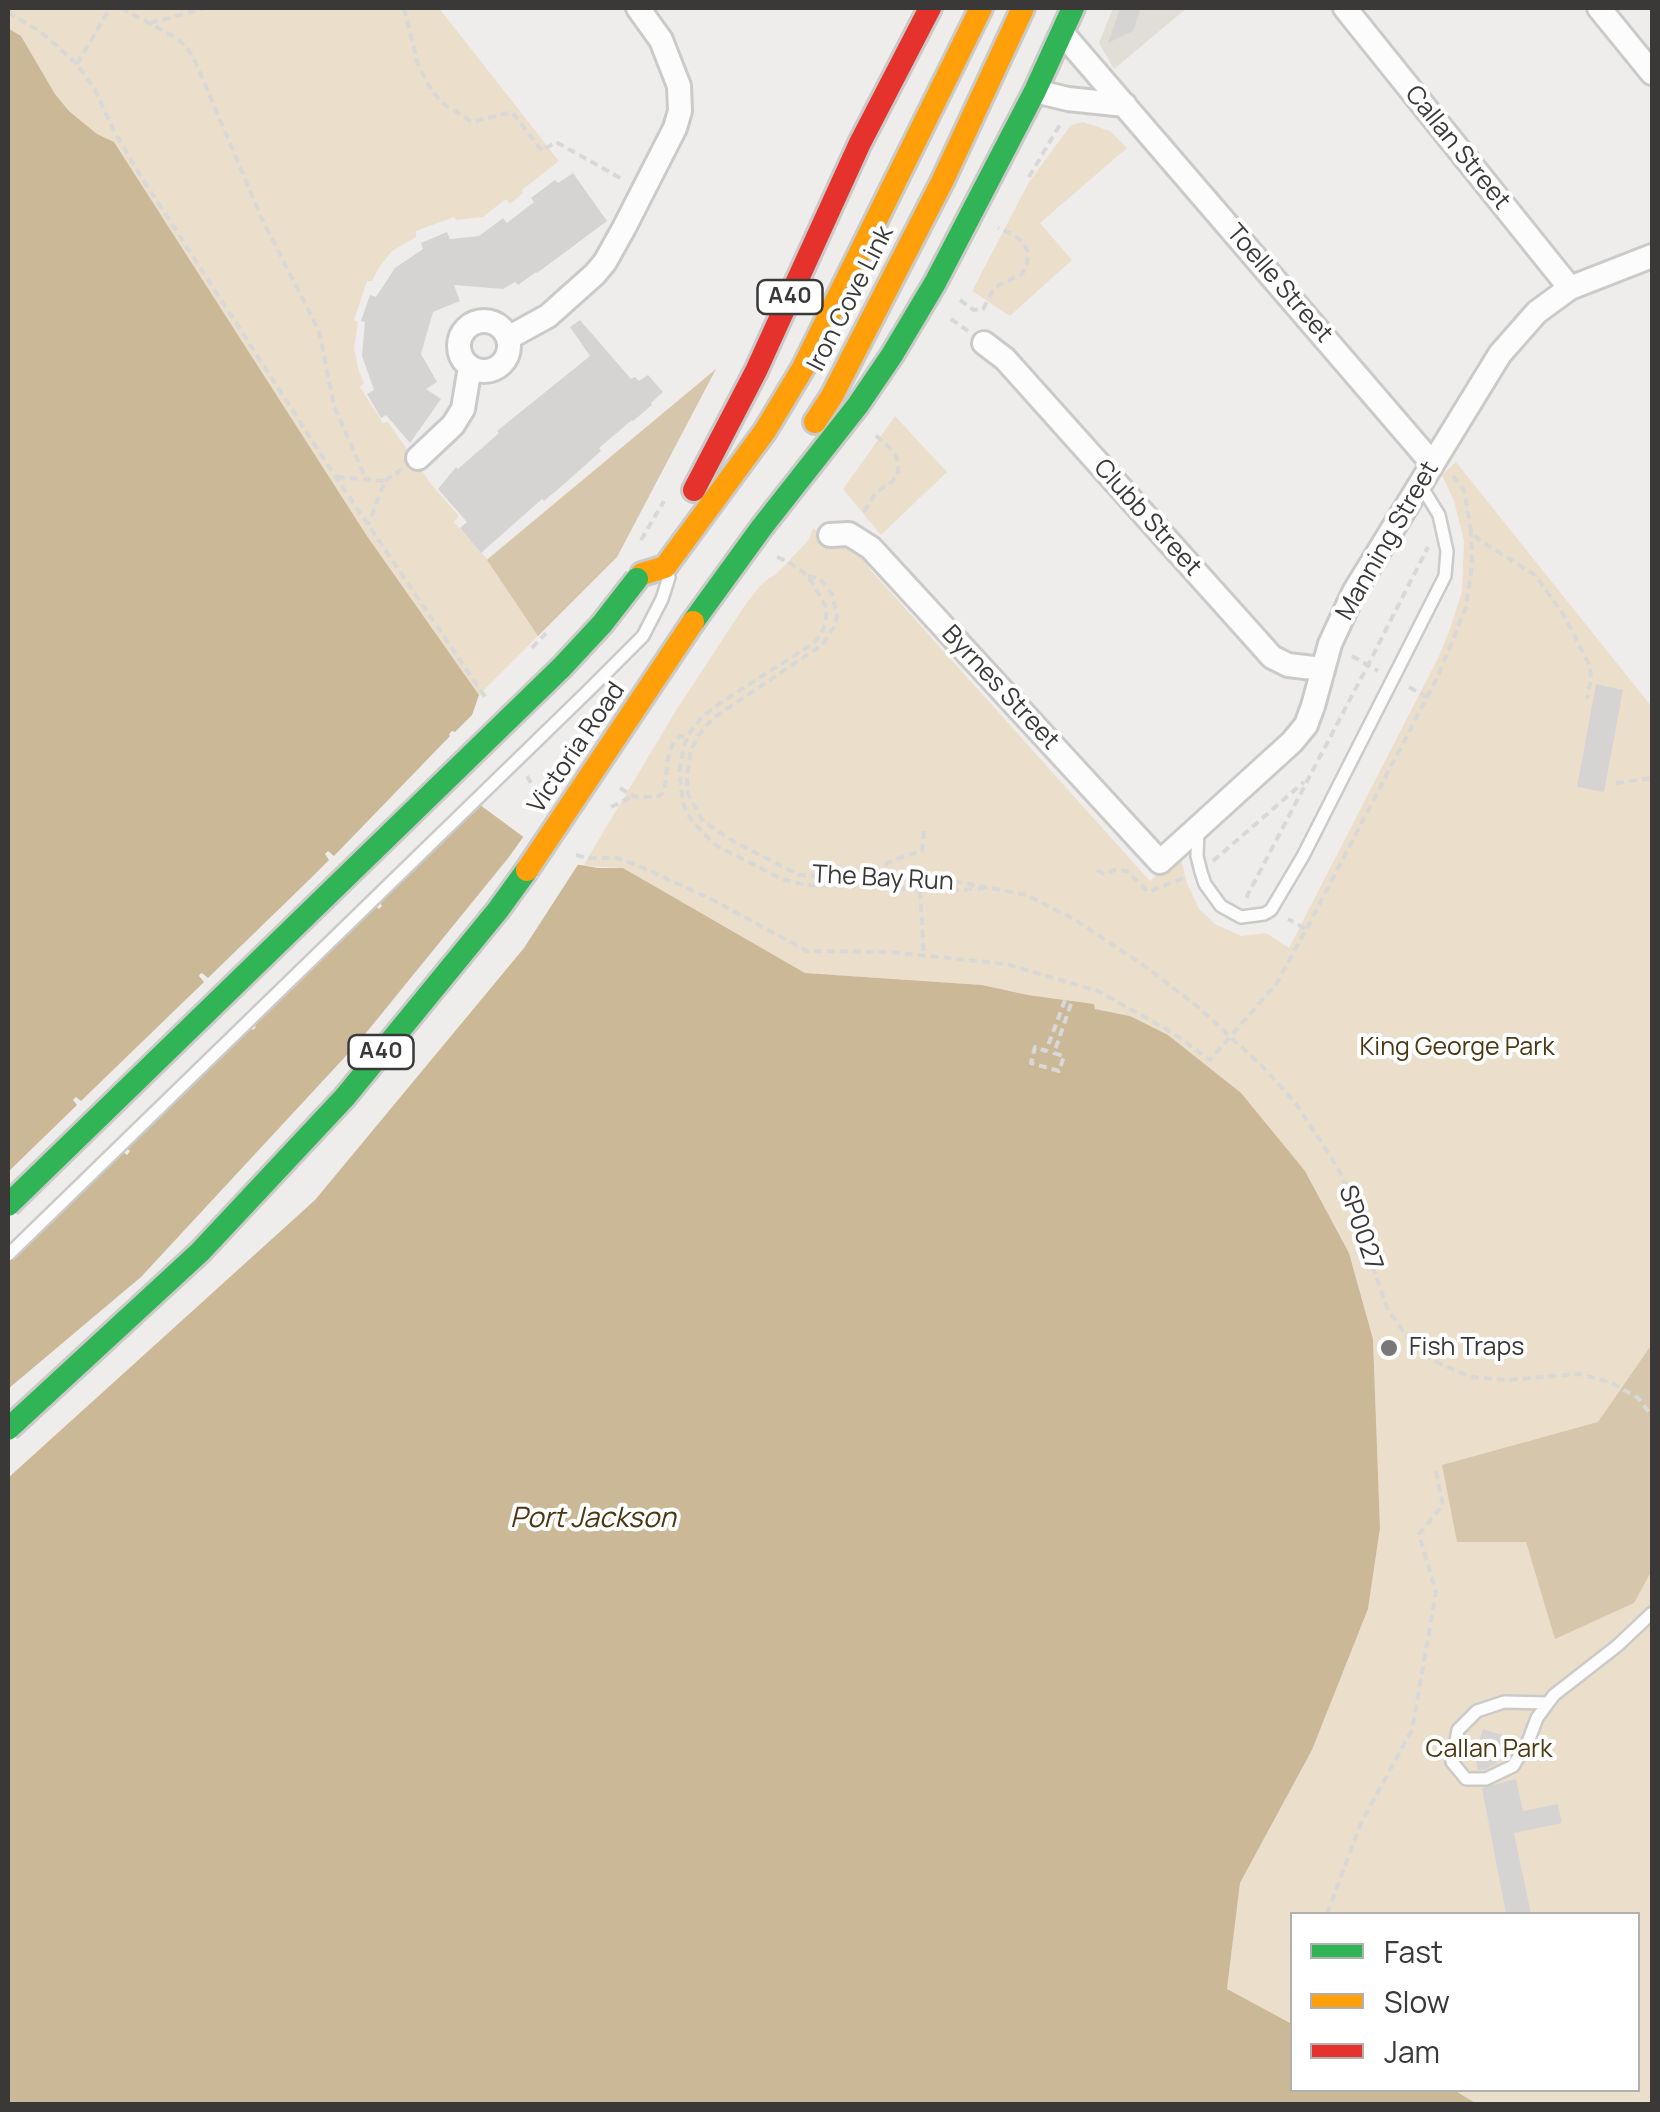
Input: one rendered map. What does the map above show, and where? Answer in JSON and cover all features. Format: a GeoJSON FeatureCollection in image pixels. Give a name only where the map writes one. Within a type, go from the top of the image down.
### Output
{"type":"FeatureCollection","features":[{"type":"Feature","properties":{"kind":"highway","name":"A40"},"geometry":{"type":"LineString","coordinates":[[8,1205],[562,666],[640,576],[727,430],[860,143],[930,8]]}},
{"type":"Feature","properties":{"kind":"highway","name":"Iron Cove Link"},"geometry":{"type":"LineString","coordinates":[[640,576],[665,566],[765,431],[804,368],[981,8]]}},
{"type":"Feature","properties":{"kind":"highway","name":"Iron Cove Link"},"geometry":{"type":"LineString","coordinates":[[706,601],[708,576],[781,476],[832,396],[942,180],[1023,8]]}},
{"type":"Feature","properties":{"kind":"highway","name":"Victoria Road"},"geometry":{"type":"LineString","coordinates":[[8,1430],[200,1252],[345,1097],[509,894],[588,783],[706,601],[892,355],[936,283],[1073,8]]}},
{"type":"Feature","properties":{"kind":"street","name":"Callan Street"},"geometry":{"type":"LineString","coordinates":[[1345,8],[1570,288]]}},
{"type":"Feature","properties":{"kind":"street"},"geometry":{"type":"LineString","coordinates":[[1599,8],[1652,73]]}},
{"type":"Feature","properties":{"kind":"street"},"geometry":{"type":"LineString","coordinates":[[508,338],[548,316],[606,262],[675,128],[680,111],[679,86],[648,11]]}},
{"type":"Feature","properties":{"kind":"street","name":"Toelle Street"},"geometry":{"type":"LineString","coordinates":[[1063,34],[1432,463]]}},
{"type":"Feature","properties":{"kind":"street"},"geometry":{"type":"LineString","coordinates":[[1035,91],[1126,105]]}},
{"type":"Feature","properties":{"kind":"street","name":"Manning Street"},"geometry":{"type":"LineString","coordinates":[[1160,862],[1300,733],[1313,706],[1330,644],[1354,592],[1500,354],[1537,312],[1570,288],[1652,256]]}},
{"type":"Feature","properties":{"kind":"street"},"geometry":{"type":"LineString","coordinates":[[489,322],[504,330],[508,354],[500,366],[485,372],[470,367],[459,345],[461,336],[472,324],[489,322]]}},
{"type":"Feature","properties":{"kind":"street","name":"Clubb Street"},"geometry":{"type":"LineString","coordinates":[[984,343],[1005,359],[1272,657],[1288,665],[1322,669]]}},
{"type":"Feature","properties":{"kind":"street"},"geometry":{"type":"LineString","coordinates":[[418,458],[453,425],[463,409],[470,367]]}},
{"type":"Feature","properties":{"kind":"street","name":"Byrnes Street"},"geometry":{"type":"LineString","coordinates":[[830,535],[849,534],[871,548],[1160,862]]}},
{"type":"Feature","properties":{"kind":"lane"},"geometry":{"type":"LineString","coordinates":[[1198,828],[1201,872],[1221,906],[1241,916],[1271,910],[1303,856],[1442,585],[1445,537],[1439,515],[1420,484]]}},
{"type":"Feature","properties":{"kind":"lane"},"geometry":{"type":"LineString","coordinates":[[8,1255],[643,636],[662,599],[679,548]]}},
{"type":"Feature","properties":{"kind":"lane"},"geometry":{"type":"LineString","coordinates":[[1548,1703],[1504,1702],[1477,1711],[1458,1730],[1452,1762],[1466,1779],[1486,1779],[1513,1766],[1537,1718],[1554,1695],[1652,1613]]}},
{"type":"Feature","properties":{"kind":"path"},"geometry":{"type":"LineString","coordinates":[[77,64],[110,8]]}},
{"type":"Feature","properties":{"kind":"path"},"geometry":{"type":"LineString","coordinates":[[121,8],[173,36],[186,46],[196,63],[262,219],[319,331],[334,406],[366,479]]}},
{"type":"Feature","properties":{"kind":"path"},"geometry":{"type":"LineString","coordinates":[[150,23],[206,8]]}},
{"type":"Feature","properties":{"kind":"path"},"geometry":{"type":"LineString","coordinates":[[404,8],[418,65],[441,102],[472,122],[512,112],[542,151],[556,142],[643,191]]}},
{"type":"Feature","properties":{"kind":"path"},"geometry":{"type":"LineString","coordinates":[[960,300],[974,310],[983,309],[999,284],[1022,274],[1028,252],[1023,242],[998,228]]}},
{"type":"Feature","properties":{"kind":"path"},"geometry":{"type":"LineString","coordinates":[[864,512],[876,492],[893,481],[898,472],[897,458],[874,434]]}},
{"type":"Feature","properties":{"kind":"path"},"geometry":{"type":"LineString","coordinates":[[1230,1038],[1277,983],[1427,697],[1466,608],[1472,530],[1464,490],[1458,481],[1432,463]]}},
{"type":"Feature","properties":{"kind":"path"},"geometry":{"type":"LineString","coordinates":[[335,476],[385,481],[368,524]]}},
{"type":"Feature","properties":{"kind":"path"},"geometry":{"type":"LineString","coordinates":[[1472,530],[1478,539],[1542,582],[1573,630],[1590,666],[1592,679],[1587,699]]}},
{"type":"Feature","properties":{"kind":"path"},"geometry":{"type":"LineString","coordinates":[[1306,929],[1247,896],[1430,542]]}},
{"type":"Feature","properties":{"kind":"path"},"geometry":{"type":"LineString","coordinates":[[778,557],[808,576]]}},
{"type":"Feature","properties":{"kind":"path","name":"The Bay Run"},"geometry":{"type":"LineString","coordinates":[[808,576],[827,608],[821,634],[814,643],[723,700],[687,738],[680,760],[680,794],[691,820],[715,845],[782,879],[878,889],[991,888]]}},
{"type":"Feature","properties":{"kind":"path","name":"The Bay Run"},"geometry":{"type":"LineString","coordinates":[[808,576],[820,579],[832,594],[837,616],[831,636],[703,728],[687,766],[688,794],[703,821],[798,875],[957,882],[1026,895],[1107,940]]}},
{"type":"Feature","properties":{"kind":"path"},"geometry":{"type":"LineString","coordinates":[[1330,644],[1427,697]]}},
{"type":"Feature","properties":{"kind":"path"},"geometry":{"type":"LineString","coordinates":[[1201,872],[1310,777]]}},
{"type":"Feature","properties":{"kind":"path"},"geometry":{"type":"LineString","coordinates":[[1616,783],[1652,778]]}},
{"type":"Feature","properties":{"kind":"path"},"geometry":{"type":"LineString","coordinates":[[878,889],[882,866],[922,852],[924,831]]}},
{"type":"Feature","properties":{"kind":"path"},"geometry":{"type":"LineString","coordinates":[[920,890],[924,956]]}},
{"type":"Feature","properties":{"kind":"path","name":"SP0027"},"geometry":{"type":"LineString","coordinates":[[1107,940],[1198,1007],[1263,1067],[1296,1104],[1338,1168],[1366,1234],[1388,1308],[1408,1338],[1434,1361],[1471,1377],[1506,1380],[1579,1374],[1610,1382],[1638,1398],[1652,1416]]}},
{"type":"Feature","properties":{"kind":"path"},"geometry":{"type":"LineString","coordinates":[[1068,1000],[1054,1053],[1064,1056],[1059,1072],[1031,1062],[1035,1046],[1046,1051],[1068,1000]]}},
{"type":"Feature","properties":{"kind":"path"},"geometry":{"type":"LineString","coordinates":[[1329,1912],[1361,1823],[1412,1730],[1436,1592],[1419,1534],[1444,1506],[1435,1468]]}},
{"type":"Feature","properties":{"kind":"shaded area"},"geometry":{"type":"Polygon","coordinates":[[[1113,8],[1187,8],[1114,69],[1099,43],[1113,8]]]}},
{"type":"Feature","properties":{"kind":"shaded area"},"geometry":{"type":"Polygon","coordinates":[[[716,369],[617,557],[538,636],[487,560],[716,369]]]}},
{"type":"Feature","properties":{"kind":"shaded area"},"geometry":{"type":"Polygon","coordinates":[[[1652,1344],[1652,1570],[1634,1603],[1555,1639],[1526,1542],[1457,1542],[1442,1465],[1598,1422],[1652,1344]]]}},
{"type":"Feature","properties":{"kind":"green space"},"geometry":{"type":"Polygon","coordinates":[[[8,8],[439,8],[559,161],[510,204],[506,199],[483,217],[454,217],[416,231],[416,237],[392,251],[372,281],[367,281],[354,320],[358,322],[354,348],[364,383],[360,387],[383,423],[388,422],[431,484],[459,516],[454,522],[487,559],[716,369],[617,557],[479,695],[367,536],[114,143],[69,111],[21,36],[8,28],[8,8]]]}},
{"type":"Feature","properties":{"kind":"green space"},"geometry":{"type":"Polygon","coordinates":[[[1083,122],[1110,131],[1127,148],[1040,223],[1072,260],[1010,316],[972,291],[1029,182],[1071,125],[1083,122]]]}},
{"type":"Feature","properties":{"kind":"green space"},"geometry":{"type":"Polygon","coordinates":[[[895,416],[947,472],[881,535],[843,489],[895,416]]]}},
{"type":"Feature","properties":{"kind":"green space","name":"King George Park"},"geometry":{"type":"Polygon","coordinates":[[[1456,462],[1652,707],[1652,2104],[1477,2104],[1457,2092],[1640,2092],[1640,1912],[1290,1912],[1290,2023],[1227,1990],[1240,1883],[1312,1750],[1368,1609],[1380,1528],[1373,1339],[1349,1253],[1305,1171],[1130,1016],[1095,1009],[1094,1004],[982,985],[805,973],[623,868],[583,866],[675,712],[745,605],[808,541],[813,528],[817,531],[821,526],[869,564],[1150,881],[1180,855],[1199,909],[1215,924],[1241,936],[1266,933],[1289,948],[1451,626],[1462,591],[1464,541],[1454,501],[1442,475],[1456,462]]]}},
{"type":"Feature","properties":{"kind":"water","name":"Port Jackson"},"geometry":{"type":"Polygon","coordinates":[[[8,28],[21,36],[69,111],[97,134],[114,142],[367,536],[479,695],[449,782],[556,861],[623,868],[805,973],[982,985],[1094,1004],[1095,1009],[1130,1016],[1168,1035],[1241,1093],[1305,1171],[1349,1253],[1373,1339],[1380,1528],[1368,1609],[1312,1750],[1240,1883],[1227,1989],[1290,2023],[1290,2092],[1457,2092],[1477,2104],[8,2104],[8,28]]]}},
{"type":"Feature","properties":{"kind":"pier"},"geometry":{"type":"Polygon","coordinates":[[[481,706],[454,780],[482,801],[379,902],[379,909],[375,905],[253,1024],[253,1030],[250,1027],[126,1148],[130,1151],[127,1155],[122,1151],[8,1262],[8,1172],[77,1105],[73,1100],[76,1097],[81,1101],[204,982],[200,974],[208,978],[329,860],[325,854],[328,851],[334,856],[449,734],[481,706]]]}},
{"type":"Feature","properties":{"kind":"pier"},"geometry":{"type":"Polygon","coordinates":[[[526,833],[558,857],[581,860],[524,948],[315,1200],[8,1478],[8,1389],[141,1277],[357,1044],[526,833]]]}},
{"type":"Feature","properties":{"kind":"building"},"geometry":{"type":"Polygon","coordinates":[[[1120,8],[1141,8],[1133,31],[1108,43],[1120,8]]]}},
{"type":"Feature","properties":{"kind":"building"},"geometry":{"type":"Polygon","coordinates":[[[573,173],[607,221],[518,285],[515,282],[503,289],[454,285],[460,301],[433,312],[421,354],[437,382],[426,389],[441,399],[410,443],[386,415],[381,418],[367,394],[374,390],[362,356],[365,322],[361,321],[370,295],[376,297],[395,268],[423,249],[421,243],[447,232],[450,239],[479,236],[503,218],[507,223],[534,202],[531,198],[555,180],[558,183],[573,173]]]}},
{"type":"Feature","properties":{"kind":"building"},"geometry":{"type":"Polygon","coordinates":[[[580,320],[631,379],[639,381],[648,375],[663,392],[563,485],[481,553],[460,528],[467,522],[438,489],[456,467],[497,431],[590,356],[570,327],[580,320]]]}},
{"type":"Feature","properties":{"kind":"building"},"geometry":{"type":"Polygon","coordinates":[[[1596,684],[1623,690],[1604,792],[1577,787],[1596,684]]]}},
{"type":"Feature","properties":{"kind":"building"},"geometry":{"type":"Polygon","coordinates":[[[1483,1729],[1505,1736],[1497,1763],[1478,1770],[1475,1756],[1483,1729]]]}},
{"type":"Feature","properties":{"kind":"building"},"geometry":{"type":"Polygon","coordinates":[[[1516,1779],[1523,1811],[1558,1804],[1562,1823],[1514,1833],[1531,1912],[1506,1912],[1482,1788],[1516,1779]]]}},
{"type":"Feature","properties":{"kind":"traffic: fast"},"geometry":{"type":"LineString","coordinates":[[693,622],[892,355],[935,283],[1035,91],[1073,8]]}},
{"type":"Feature","properties":{"kind":"traffic: fast"},"geometry":{"type":"LineString","coordinates":[[8,1205],[562,667],[637,579]]}},
{"type":"Feature","properties":{"kind":"traffic: fast"},"geometry":{"type":"LineString","coordinates":[[8,1429],[200,1252],[345,1097],[527,870]]}},
{"type":"Feature","properties":{"kind":"traffic: slow"},"geometry":{"type":"LineString","coordinates":[[642,574],[665,567],[765,431],[803,368],[981,8]]}},
{"type":"Feature","properties":{"kind":"traffic: slow"},"geometry":{"type":"LineString","coordinates":[[815,422],[943,180],[1023,8]]}},
{"type":"Feature","properties":{"kind":"traffic: slow"},"geometry":{"type":"LineString","coordinates":[[527,870],[693,622]]}},
{"type":"Feature","properties":{"kind":"traffic: jam"},"geometry":{"type":"LineString","coordinates":[[694,490],[756,371],[860,143],[930,8]]}},
{"type":"Feature","properties":{"kind":"place","name":"Fish Traps"},"geometry":{"type":"Point","coordinates":[1389,1348]}},
{"type":"Feature","properties":{"kind":"park label","name":"Callan Park"},"geometry":{"type":"Point","coordinates":[1489,1750]}}]}
